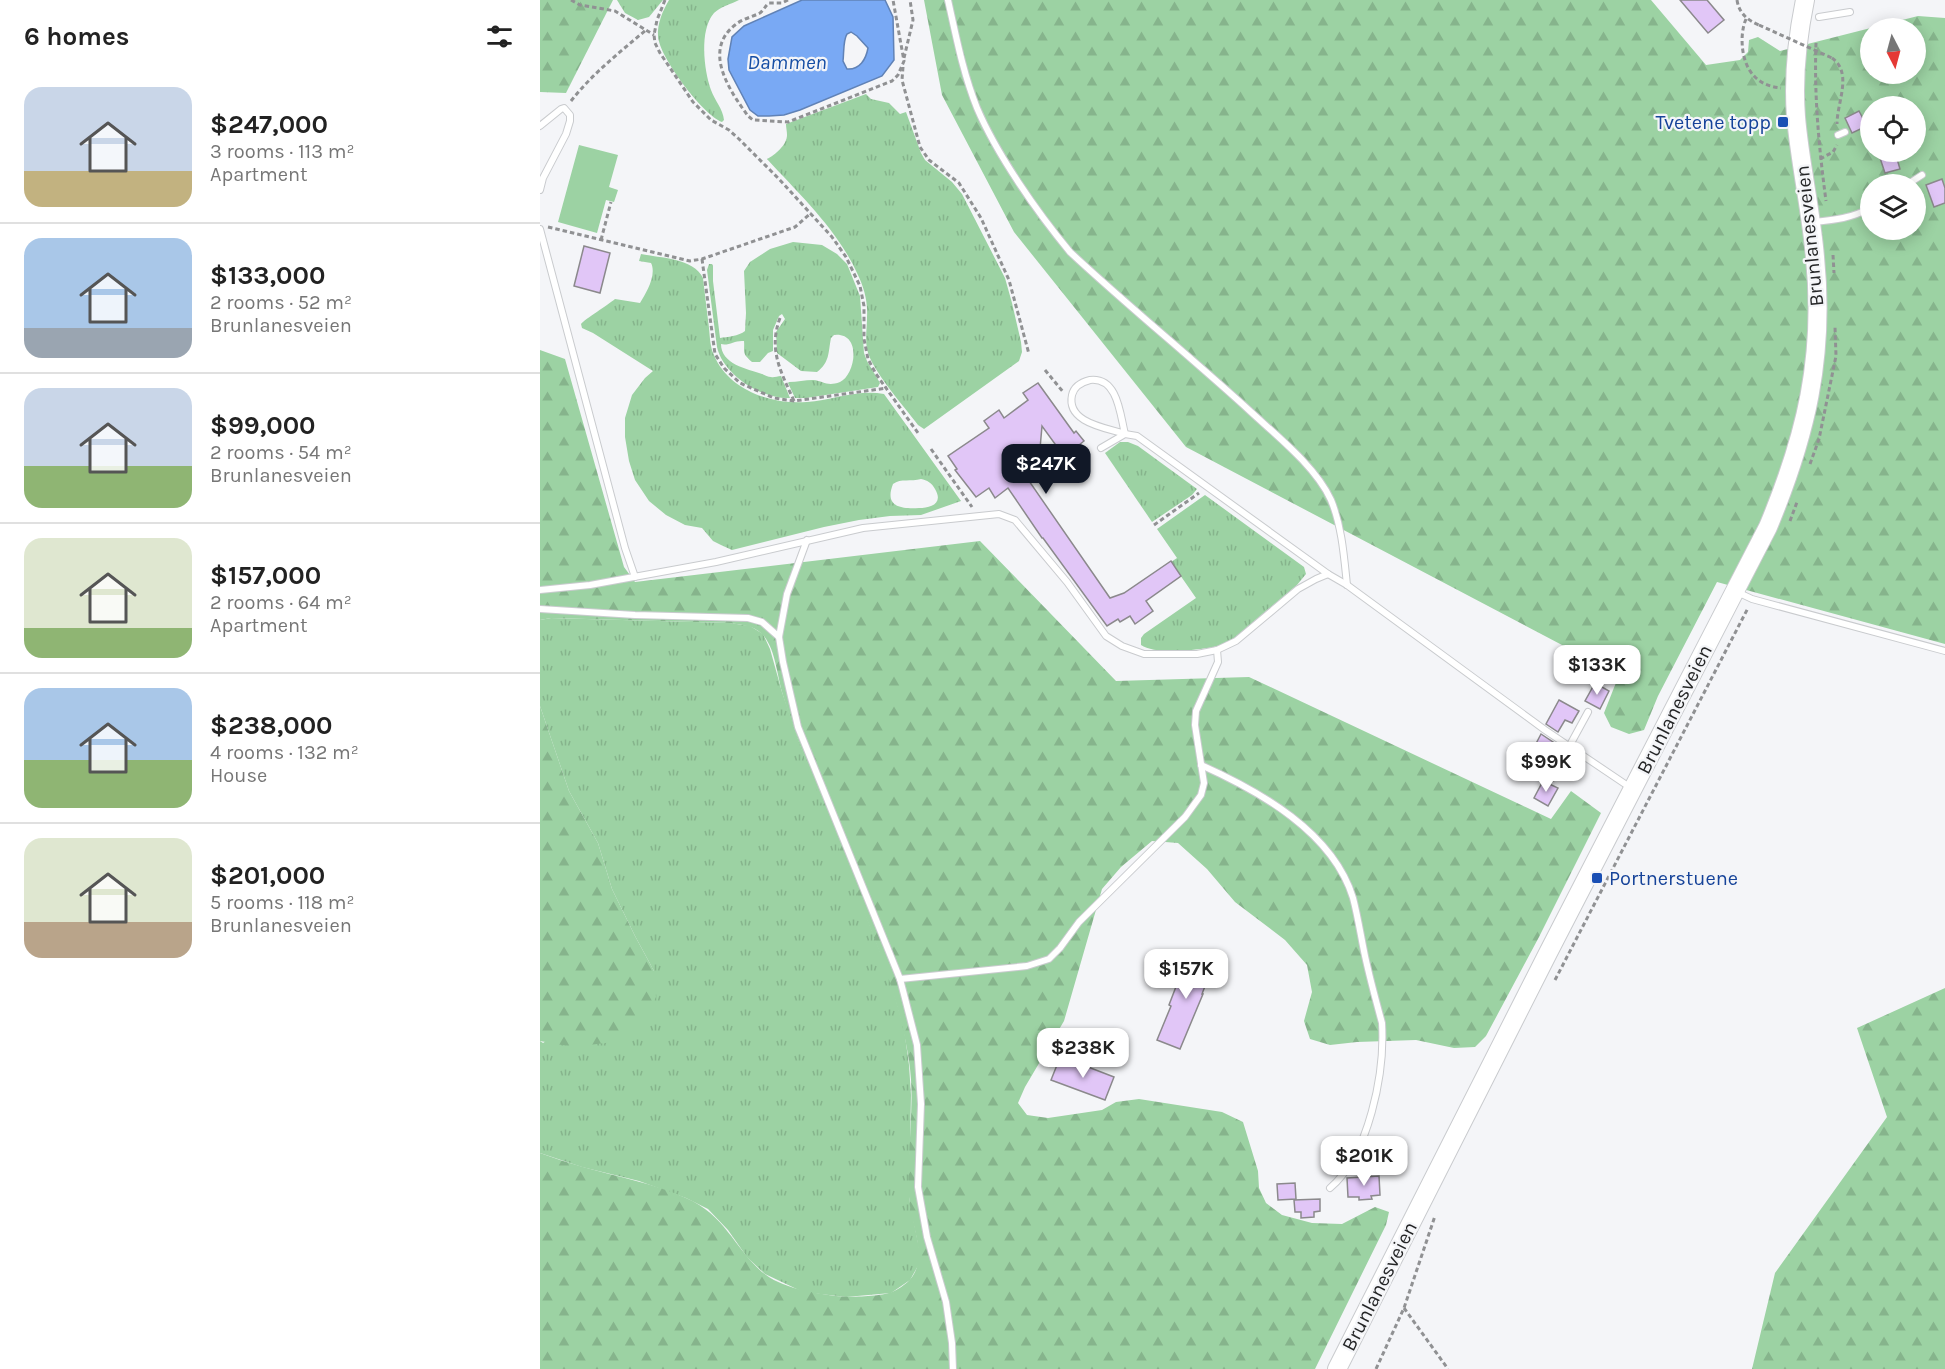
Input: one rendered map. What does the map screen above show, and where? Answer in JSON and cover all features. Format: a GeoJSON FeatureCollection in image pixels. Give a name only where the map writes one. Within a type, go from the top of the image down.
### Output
{"type":"FeatureCollection","features":[{"type":"Feature","properties":{"kind":"main road","name":"Brunlanesveien"},"geometry":{"type":"LineString","coordinates":[[1337,1369],[1768,527],[1786,483],[1806,415],[1815,365],[1817,327],[1815,258],[1820,222],[1796,118],[1796,57],[1805,0]]}},
{"type":"Feature","properties":{"kind":"lane"},"geometry":{"type":"LineString","coordinates":[[948,0],[958,48],[978,110],[1007,164],[1051,229],[1070,252],[1224,387],[1309,468],[1330,499],[1336,515],[1344,548],[1347,585]]}},
{"type":"Feature","properties":{"kind":"lane"},"geometry":{"type":"LineString","coordinates":[[1819,17],[1851,12]]}},
{"type":"Feature","properties":{"kind":"lane"},"geometry":{"type":"LineString","coordinates":[[540,126],[561,109],[564,108],[570,115],[566,134],[543,178],[540,190]]}},
{"type":"Feature","properties":{"kind":"lane"},"geometry":{"type":"LineString","coordinates":[[1838,135],[1845,132]]}},
{"type":"Feature","properties":{"kind":"lane"},"geometry":{"type":"LineString","coordinates":[[1820,222],[1850,217],[1860,212]]}},
{"type":"Feature","properties":{"kind":"lane"},"geometry":{"type":"LineString","coordinates":[[540,227],[542,248],[635,577]]}},
{"type":"Feature","properties":{"kind":"lane"},"geometry":{"type":"LineString","coordinates":[[1125,434],[1116,396],[1107,384],[1095,379],[1085,381],[1075,389],[1072,400],[1073,408],[1082,419],[1125,434],[1137,436],[1328,574],[1347,585],[1545,730],[1633,789]]}},
{"type":"Feature","properties":{"kind":"lane"},"geometry":{"type":"LineString","coordinates":[[1101,447],[1125,434]]}},
{"type":"Feature","properties":{"kind":"lane"},"geometry":{"type":"LineString","coordinates":[[540,590],[590,585],[716,562],[863,528],[999,514],[1015,520],[1067,582],[1106,636],[1122,646],[1144,654],[1197,654],[1217,650],[1236,641],[1298,589],[1328,574]]}},
{"type":"Feature","properties":{"kind":"lane"},"geometry":{"type":"LineString","coordinates":[[807,540],[787,594],[779,637],[783,662],[798,727],[900,979],[917,1045],[921,1104],[918,1187],[927,1238],[946,1302],[953,1369]]}},
{"type":"Feature","properties":{"kind":"lane"},"geometry":{"type":"LineString","coordinates":[[1735,591],[1752,599],[1945,651]]}},
{"type":"Feature","properties":{"kind":"lane"},"geometry":{"type":"LineString","coordinates":[[540,609],[748,618],[762,622],[779,637]]}},
{"type":"Feature","properties":{"kind":"lane"},"geometry":{"type":"LineString","coordinates":[[900,979],[1017,967],[1049,959],[1060,948],[1079,922],[1185,817],[1201,795],[1204,783],[1195,725],[1196,711],[1218,662],[1217,650]]}},
{"type":"Feature","properties":{"kind":"lane"},"geometry":{"type":"LineString","coordinates":[[1552,778],[1588,712]]}},
{"type":"Feature","properties":{"kind":"lane"},"geometry":{"type":"LineString","coordinates":[[1201,765],[1261,796],[1300,824],[1336,864],[1353,897],[1382,1023],[1382,1065],[1363,1138],[1353,1161],[1330,1188]]}},
{"type":"Feature","properties":{"kind":"path"},"geometry":{"type":"LineString","coordinates":[[571,0],[580,5],[615,11],[654,35]]}},
{"type":"Feature","properties":{"kind":"path"},"geometry":{"type":"LineString","coordinates":[[665,0],[654,35],[660,53],[693,102],[711,120],[729,130],[739,139],[832,237],[860,286],[864,306],[866,353],[870,364],[918,433]]}},
{"type":"Feature","properties":{"kind":"path"},"geometry":{"type":"LineString","coordinates":[[788,0],[782,3],[769,2],[762,12],[737,23],[729,30],[723,41],[720,52],[721,69],[727,84],[753,120],[788,122],[892,81],[898,75],[904,61],[893,0]]}},
{"type":"Feature","properties":{"kind":"path"},"geometry":{"type":"LineString","coordinates":[[910,0],[913,20],[902,80],[920,147],[929,160],[959,183],[981,218],[1009,280],[1029,354]]}},
{"type":"Feature","properties":{"kind":"path"},"geometry":{"type":"LineString","coordinates":[[1737,0],[1746,19],[1837,62],[1843,75],[1838,109],[1837,146],[1833,152],[1820,159]]}},
{"type":"Feature","properties":{"kind":"path"},"geometry":{"type":"LineString","coordinates":[[1819,17],[1816,29],[1814,85],[1820,159],[1820,222]]}},
{"type":"Feature","properties":{"kind":"path"},"geometry":{"type":"LineString","coordinates":[[1746,19],[1742,46],[1749,71],[1765,84],[1795,89]]}},
{"type":"Feature","properties":{"kind":"path"},"geometry":{"type":"LineString","coordinates":[[564,108],[580,89],[646,30]]}},
{"type":"Feature","properties":{"kind":"path"},"geometry":{"type":"LineString","coordinates":[[601,240],[611,202]]}},
{"type":"Feature","properties":{"kind":"path"},"geometry":{"type":"LineString","coordinates":[[540,227],[690,261],[795,227],[811,213]]}},
{"type":"Feature","properties":{"kind":"path"},"geometry":{"type":"LineString","coordinates":[[702,259],[715,354],[731,376],[747,387],[774,398],[794,401],[887,388]]}},
{"type":"Feature","properties":{"kind":"path"},"geometry":{"type":"LineString","coordinates":[[780,318],[775,331],[775,353],[794,401]]}},
{"type":"Feature","properties":{"kind":"path"},"geometry":{"type":"LineString","coordinates":[[1045,370],[1059,389],[1072,400]]}},
{"type":"Feature","properties":{"kind":"path"},"geometry":{"type":"LineString","coordinates":[[931,449],[978,516]]}},
{"type":"Feature","properties":{"kind":"path"},"geometry":{"type":"LineString","coordinates":[[1154,525],[1197,496],[1206,485]]}},
{"type":"Feature","properties":{"kind":"path"},"geometry":{"type":"LineString","coordinates":[[1404,1308],[1448,1369]]}},
{"type":"Feature","properties":{"kind":"green space"},"geometry":{"type":"Polygon","coordinates":[[[540,0],[613,0],[566,93],[540,92],[540,0]]]}},
{"type":"Feature","properties":{"kind":"green space"},"geometry":{"type":"Polygon","coordinates":[[[617,0],[663,0],[649,17],[638,20],[625,13],[617,0]]]}},
{"type":"Feature","properties":{"kind":"green space"},"geometry":{"type":"Polygon","coordinates":[[[669,0],[739,0],[714,13],[706,29],[704,50],[706,72],[711,90],[721,109],[724,120],[722,122],[704,109],[683,84],[660,45],[658,27],[669,0]]]}},
{"type":"Feature","properties":{"kind":"green space"},"geometry":{"type":"Polygon","coordinates":[[[924,0],[1651,0],[1706,65],[1740,60],[1748,52],[1749,40],[1758,37],[1780,51],[1860,31],[1860,84],[1926,84],[1926,18],[1910,18],[1918,16],[1945,18],[1945,644],[1717,582],[1658,696],[1644,730],[1629,734],[1611,727],[1604,713],[1619,675],[1186,447],[1014,232],[942,95],[924,0]]]}},
{"type":"Feature","properties":{"kind":"green space"},"geometry":{"type":"Polygon","coordinates":[[[866,94],[871,99],[889,103],[900,114],[906,112],[925,160],[952,182],[962,194],[1005,278],[1021,342],[1022,352],[1019,361],[924,429],[918,425],[889,388],[870,358],[866,345],[865,295],[849,257],[828,227],[767,159],[783,146],[787,135],[786,124],[866,94]]]}},
{"type":"Feature","properties":{"kind":"green space"},"geometry":{"type":"Polygon","coordinates":[[[579,145],[618,155],[609,187],[618,190],[614,202],[606,200],[597,233],[558,222],[579,145]]]}},
{"type":"Feature","properties":{"kind":"green space"},"geometry":{"type":"Polygon","coordinates":[[[793,242],[822,245],[837,254],[847,264],[860,296],[864,353],[880,383],[878,387],[795,398],[789,382],[813,380],[832,384],[845,378],[852,364],[853,347],[843,336],[834,335],[831,338],[826,361],[821,368],[817,372],[801,371],[777,353],[776,332],[785,319],[782,314],[773,330],[773,351],[760,362],[752,362],[746,356],[744,341],[721,344],[725,356],[736,365],[769,377],[781,376],[790,398],[768,395],[746,384],[727,367],[721,357],[717,347],[707,270],[709,264],[713,266],[720,338],[736,335],[745,331],[744,271],[750,262],[770,249],[793,242]]]}},
{"type":"Feature","properties":{"kind":"green space"},"geometry":{"type":"Polygon","coordinates":[[[641,254],[667,258],[692,266],[699,271],[703,278],[710,342],[714,355],[730,378],[740,386],[766,398],[794,402],[865,393],[884,394],[961,501],[921,515],[859,520],[732,550],[713,541],[702,528],[685,525],[666,515],[649,501],[635,480],[625,437],[625,418],[632,395],[653,371],[582,328],[581,324],[615,299],[640,303],[653,273],[651,263],[639,261],[641,254]],[[921,479],[893,484],[891,498],[893,502],[900,507],[923,508],[937,502],[937,494],[931,483],[921,479]]]}},
{"type":"Feature","properties":{"kind":"green space"},"geometry":{"type":"Polygon","coordinates":[[[540,350],[565,359],[624,567],[635,582],[980,541],[1116,681],[1249,677],[1551,819],[1571,791],[1601,813],[1486,1036],[1475,1047],[1454,1048],[1416,1040],[1330,1045],[1310,1039],[1304,1021],[1312,992],[1307,965],[1285,940],[1235,902],[1207,869],[1178,843],[1152,841],[1121,867],[1102,889],[1064,1021],[1018,1103],[1027,1115],[1048,1118],[1102,1110],[1116,1102],[1139,1099],[1222,1112],[1243,1122],[1258,1171],[1259,1188],[1266,1203],[1282,1215],[1312,1223],[1342,1224],[1375,1207],[1389,1212],[1386,1225],[1315,1369],[540,1369],[540,1153],[661,1188],[686,1198],[720,1222],[762,1272],[778,1282],[798,1289],[841,1297],[873,1296],[892,1292],[906,1283],[914,1273],[918,1262],[918,1250],[909,1197],[911,1078],[901,1022],[878,947],[800,746],[784,699],[773,653],[766,639],[755,629],[730,623],[551,618],[540,620],[540,350]]]}},
{"type":"Feature","properties":{"kind":"green space"},"geometry":{"type":"Polygon","coordinates":[[[1120,442],[1138,446],[1197,489],[1192,495],[1152,522],[1105,453],[1120,442]]]}},
{"type":"Feature","properties":{"kind":"green space"},"geometry":{"type":"Polygon","coordinates":[[[1205,495],[1304,567],[1306,574],[1297,585],[1236,637],[1225,643],[1214,647],[1187,650],[1166,651],[1147,648],[1141,645],[1141,638],[1144,634],[1196,598],[1171,562],[1177,558],[1157,529],[1205,495]]]}},
{"type":"Feature","properties":{"kind":"green space"},"geometry":{"type":"Polygon","coordinates":[[[551,618],[730,623],[750,626],[763,634],[770,649],[800,745],[889,975],[904,1029],[911,1095],[909,1198],[919,1248],[919,1264],[910,1280],[891,1293],[846,1297],[803,1292],[765,1274],[747,1257],[728,1230],[708,1209],[686,1198],[639,1181],[582,1167],[540,1153],[540,1041],[543,1043],[654,971],[612,889],[598,843],[569,791],[540,706],[540,620],[551,618]]]}},
{"type":"Feature","properties":{"kind":"green space"},"geometry":{"type":"Polygon","coordinates":[[[540,706],[569,791],[598,843],[612,889],[654,971],[656,997],[643,1022],[613,1042],[573,1047],[540,1041],[540,706]]]}},
{"type":"Feature","properties":{"kind":"green space"},"geometry":{"type":"Polygon","coordinates":[[[1945,988],[1945,1369],[1752,1369],[1775,1273],[1887,1117],[1857,1028],[1945,988]]]}},
{"type":"Feature","properties":{"kind":"water","name":"Dammen"},"geometry":{"type":"Polygon","coordinates":[[[802,0],[885,0],[893,17],[894,60],[882,76],[800,110],[784,115],[758,116],[750,110],[729,70],[728,59],[732,37],[744,26],[802,0]],[[851,32],[847,34],[844,43],[843,61],[847,69],[859,66],[867,52],[868,48],[851,32]]]}},
{"type":"Feature","properties":{"kind":"building"},"geometry":{"type":"Polygon","coordinates":[[[1680,0],[1707,0],[1724,20],[1708,33],[1680,0]]]}},
{"type":"Feature","properties":{"kind":"building"},"geometry":{"type":"Polygon","coordinates":[[[1859,111],[1860,129],[1852,133],[1845,118],[1859,111]]]}},
{"type":"Feature","properties":{"kind":"building"},"geometry":{"type":"Polygon","coordinates":[[[1881,162],[1898,162],[1900,169],[1885,173],[1881,162]]]}},
{"type":"Feature","properties":{"kind":"building"},"geometry":{"type":"Polygon","coordinates":[[[1942,179],[1945,188],[1945,203],[1934,207],[1926,185],[1942,179]]]}},
{"type":"Feature","properties":{"kind":"building"},"geometry":{"type":"Polygon","coordinates":[[[584,246],[610,253],[600,293],[574,286],[584,246]]]}},
{"type":"Feature","properties":{"kind":"building"},"geometry":{"type":"Polygon","coordinates":[[[1038,383],[1074,433],[1076,431],[1084,441],[1063,455],[1042,426],[1037,465],[1042,471],[1029,481],[1110,598],[1124,593],[1171,561],[1181,576],[1146,601],[1153,611],[1135,624],[1130,616],[1120,622],[1118,619],[1107,626],[1008,488],[995,498],[989,488],[976,497],[955,470],[957,469],[948,456],[989,428],[984,421],[999,410],[1004,418],[1028,400],[1023,393],[1038,383]]]}},
{"type":"Feature","properties":{"kind":"building"},"geometry":{"type":"Polygon","coordinates":[[[1595,683],[1609,691],[1600,709],[1585,701],[1595,683]]]}},
{"type":"Feature","properties":{"kind":"building"},"geometry":{"type":"Polygon","coordinates":[[[1559,700],[1579,711],[1572,723],[1565,720],[1558,732],[1546,724],[1559,700]]]}},
{"type":"Feature","properties":{"kind":"building"},"geometry":{"type":"Polygon","coordinates":[[[1541,734],[1553,742],[1547,753],[1554,757],[1548,769],[1528,759],[1541,734]]]}},
{"type":"Feature","properties":{"kind":"building"},"geometry":{"type":"Polygon","coordinates":[[[1543,781],[1558,788],[1548,806],[1534,798],[1543,781]]]}},
{"type":"Feature","properties":{"kind":"building"},"geometry":{"type":"Polygon","coordinates":[[[1193,951],[1215,960],[1180,1049],[1157,1040],[1177,984],[1179,985],[1193,951]]]}},
{"type":"Feature","properties":{"kind":"building"},"geometry":{"type":"Polygon","coordinates":[[[1059,1060],[1069,1064],[1070,1060],[1114,1077],[1105,1100],[1051,1080],[1059,1060]]]}},
{"type":"Feature","properties":{"kind":"building"},"geometry":{"type":"Polygon","coordinates":[[[1379,1176],[1380,1195],[1371,1196],[1372,1199],[1359,1200],[1359,1197],[1348,1197],[1347,1178],[1379,1176]]]}},
{"type":"Feature","properties":{"kind":"building"},"geometry":{"type":"Polygon","coordinates":[[[1295,1183],[1296,1199],[1278,1200],[1277,1184],[1295,1183]]]}},
{"type":"Feature","properties":{"kind":"building"},"geometry":{"type":"Polygon","coordinates":[[[1320,1199],[1320,1211],[1314,1212],[1314,1217],[1301,1218],[1301,1212],[1295,1212],[1294,1200],[1320,1199]]]}},
{"type":"Feature","properties":{"kind":"place","name":"Tvetene topp"},"geometry":{"type":"Point","coordinates":[1783,122]}},
{"type":"Feature","properties":{"kind":"place","name":"Portnerstuene"},"geometry":{"type":"Point","coordinates":[1597,878]}}]}
